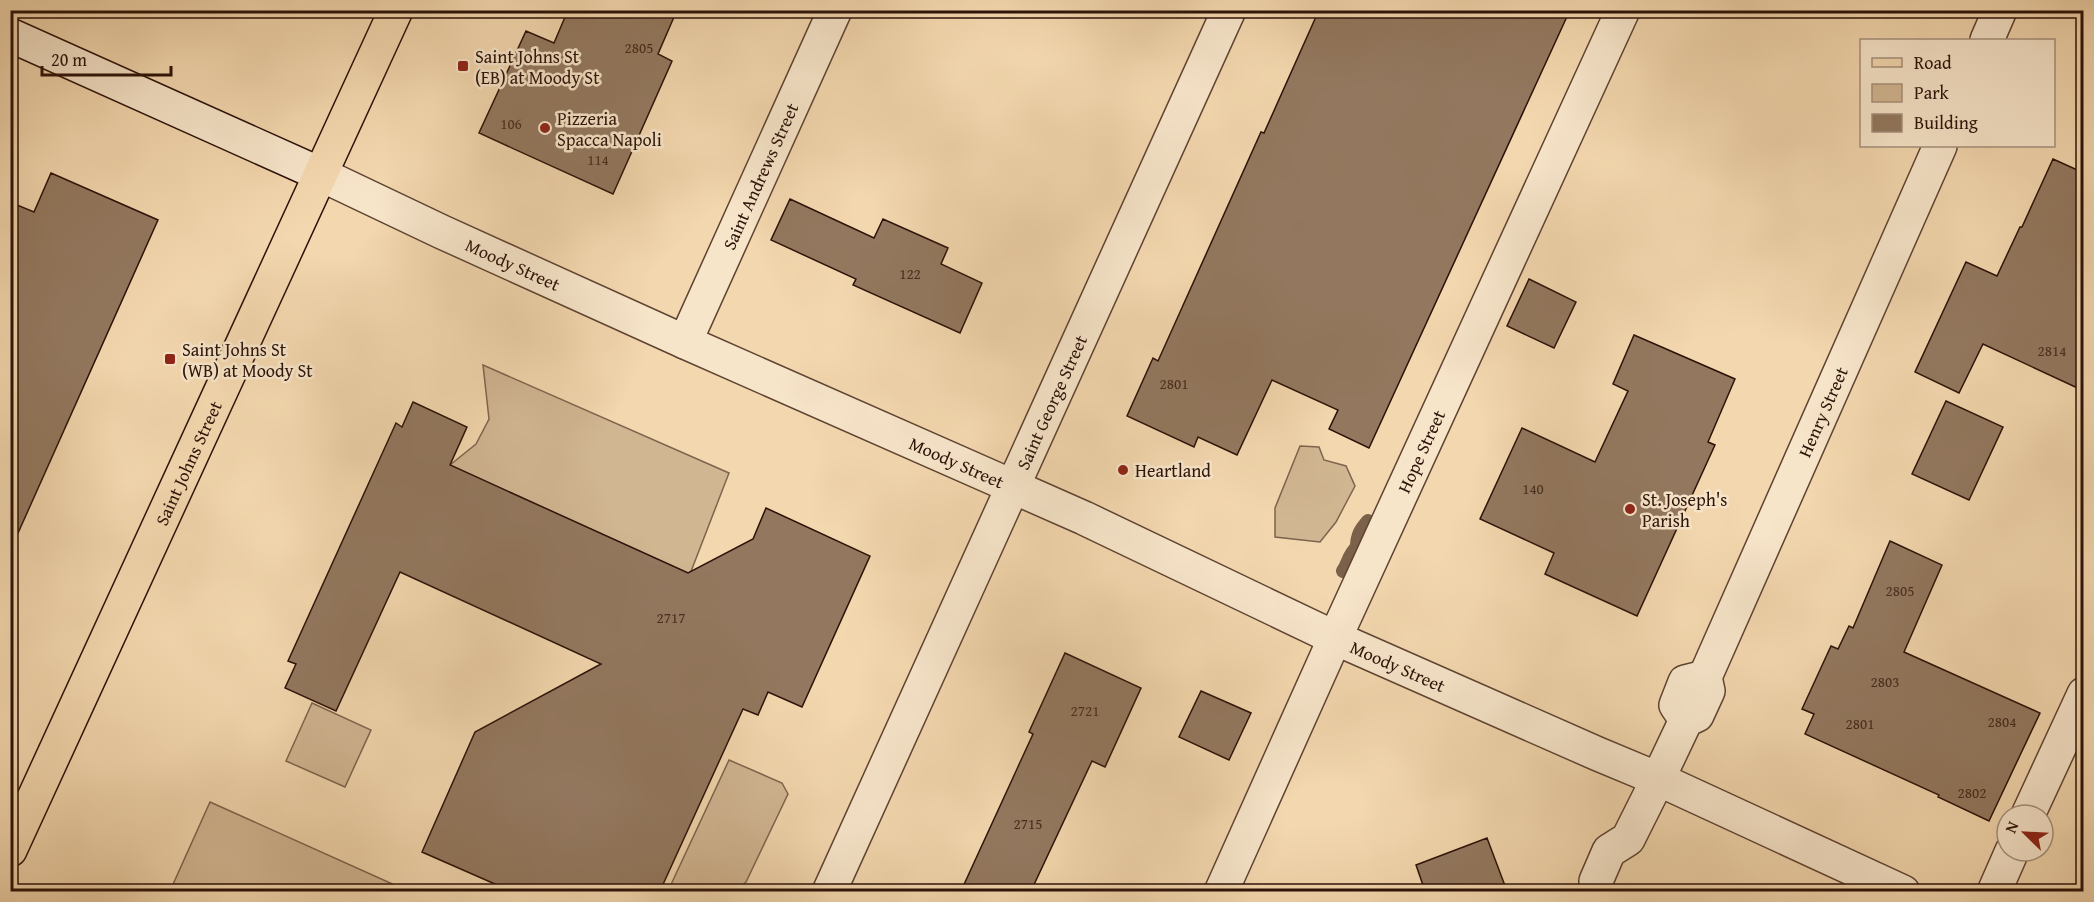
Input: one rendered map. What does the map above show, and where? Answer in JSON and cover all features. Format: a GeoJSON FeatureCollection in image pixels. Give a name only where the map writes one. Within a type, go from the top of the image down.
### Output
{"type":"FeatureCollection","features":[{"type":"Feature","properties":{"kind":"main road","name":"Saint Johns Street"},"geometry":{"type":"LineString","coordinates":[[10,850],[396,10]]}},
{"type":"Feature","properties":{"kind":"street","name":"Saint Andrews Street"},"geometry":{"type":"LineString","coordinates":[[685,342],[835,10]]}},
{"type":"Feature","properties":{"kind":"street","name":"Saint George Street"},"geometry":{"type":"LineString","coordinates":[[829,891],[1229,10]]}},
{"type":"Feature","properties":{"kind":"street","name":"Hope Street"},"geometry":{"type":"LineString","coordinates":[[1221,891],[1623,10]]}},
{"type":"Feature","properties":{"kind":"street"},"geometry":{"type":"LineString","coordinates":[[1987,39],[2000,10]]}},
{"type":"Feature","properties":{"kind":"street","name":"Moody Street"},"geometry":{"type":"LineString","coordinates":[[10,35],[320,174],[685,342],[1084,518],[1335,638],[1598,754],[1658,778],[1903,891]]}},
{"type":"Feature","properties":{"kind":"street","name":"Henry Street"},"geometry":{"type":"LineString","coordinates":[[1598,891],[1596,880],[1610,851],[1628,839],[1686,720],[1676,705],[1685,682],[1705,677],[1940,147]]}},
{"type":"Feature","properties":{"kind":"street"},"geometry":{"type":"LineString","coordinates":[[2034,803],[2084,694]]}},
{"type":"Feature","properties":{"kind":"street","name":"Henry Street"},"geometry":{"type":"LineString","coordinates":[[1614,891],[1630,858],[1628,839]]}},
{"type":"Feature","properties":{"kind":"street"},"geometry":{"type":"LineString","coordinates":[[1994,891],[2007,863]]}},
{"type":"Feature","properties":{"kind":"green space"},"geometry":{"type":"Polygon","coordinates":[[[483,365],[729,473],[690,574],[450,465],[476,444],[489,419],[483,365]]]}},
{"type":"Feature","properties":{"kind":"green space"},"geometry":{"type":"Polygon","coordinates":[[[1300,446],[1319,447],[1324,460],[1346,466],[1355,486],[1336,522],[1320,542],[1275,537],[1275,508],[1300,446]]]}},
{"type":"Feature","properties":{"kind":"green space"},"geometry":{"type":"Polygon","coordinates":[[[312,703],[371,730],[345,787],[286,761],[312,703]]]}},
{"type":"Feature","properties":{"kind":"green space"},"geometry":{"type":"Polygon","coordinates":[[[729,760],[782,783],[788,794],[746,882],[735,891],[668,891],[729,760]]]}},
{"type":"Feature","properties":{"kind":"green space"},"geometry":{"type":"Polygon","coordinates":[[[210,802],[408,891],[170,891],[210,802]]]}},
{"type":"Feature","properties":{"kind":"building"},"geometry":{"type":"Polygon","coordinates":[[[568,10],[677,10],[658,54],[672,61],[613,194],[479,133],[526,31],[554,43],[568,10]]]}},
{"type":"Feature","properties":{"kind":"building"},"geometry":{"type":"Polygon","coordinates":[[[1319,10],[1570,10],[1369,448],[1329,429],[1338,410],[1272,380],[1237,455],[1198,437],[1194,447],[1127,416],[1153,358],[1158,361],[1261,132],[1264,133],[1319,10]]]}},
{"type":"Feature","properties":{"kind":"building"},"geometry":{"type":"Polygon","coordinates":[[[2053,159],[2084,173],[2084,391],[1983,344],[1959,393],[1915,372],[1966,262],[1997,276],[2053,159]]]}},
{"type":"Feature","properties":{"kind":"building"},"geometry":{"type":"Polygon","coordinates":[[[51,173],[158,220],[10,551],[10,202],[34,212],[51,173]]]}},
{"type":"Feature","properties":{"kind":"building"},"geometry":{"type":"Polygon","coordinates":[[[790,199],[874,238],[883,219],[948,248],[941,264],[982,283],[960,333],[853,285],[856,279],[771,240],[790,199]]]}},
{"type":"Feature","properties":{"kind":"building"},"geometry":{"type":"Polygon","coordinates":[[[1529,279],[1576,302],[1554,348],[1507,326],[1529,279]]]}},
{"type":"Feature","properties":{"kind":"building"},"geometry":{"type":"Polygon","coordinates":[[[1634,335],[1735,379],[1708,442],[1715,445],[1637,616],[1545,574],[1554,553],[1480,519],[1522,428],[1595,462],[1628,391],[1613,384],[1634,335]]]}},
{"type":"Feature","properties":{"kind":"building"},"geometry":{"type":"Polygon","coordinates":[[[1946,401],[2003,427],[1969,500],[1912,474],[1946,401]]]}},
{"type":"Feature","properties":{"kind":"building"},"geometry":{"type":"Polygon","coordinates":[[[413,402],[467,427],[450,465],[688,573],[753,539],[766,508],[870,556],[802,707],[768,692],[758,715],[743,709],[660,891],[511,891],[422,852],[475,732],[601,664],[400,572],[336,711],[285,688],[296,664],[288,661],[396,423],[402,427],[413,402]]]}},
{"type":"Feature","properties":{"kind":"building"},"geometry":{"type":"Polygon","coordinates":[[[1890,541],[1942,565],[1904,652],[2040,713],[1998,803],[1995,803],[1989,821],[1938,797],[1939,795],[1805,734],[1814,714],[1802,709],[1831,646],[1838,649],[1849,626],[1853,628],[1890,541]]]}},
{"type":"Feature","properties":{"kind":"building"},"geometry":{"type":"Polygon","coordinates":[[[1065,653],[1141,688],[1105,767],[1092,761],[1031,891],[961,891],[1033,734],[1029,732],[1065,653]]]}},
{"type":"Feature","properties":{"kind":"building"},"geometry":{"type":"Polygon","coordinates":[[[1201,691],[1251,713],[1229,760],[1179,737],[1201,691]]]}},
{"type":"Feature","properties":{"kind":"building"},"geometry":{"type":"Polygon","coordinates":[[[1487,838],[1507,891],[1425,891],[1416,865],[1487,838]]]}},
{"type":"Feature","properties":{"kind":"waterway"},"geometry":{"type":"LineString","coordinates":[[1343,571],[1368,521]]}},
{"type":"Feature","properties":{"kind":"place","name":"Saint Johns St (EB) at Moody St"},"geometry":{"type":"Point","coordinates":[463,66]}},
{"type":"Feature","properties":{"kind":"place","name":"Pizzeria Spacca Napoli"},"geometry":{"type":"Point","coordinates":[545,128]}},
{"type":"Feature","properties":{"kind":"place","name":"Saint Johns St (WB) at Moody St"},"geometry":{"type":"Point","coordinates":[170,359]}},
{"type":"Feature","properties":{"kind":"place","name":"Heartland"},"geometry":{"type":"Point","coordinates":[1123,470]}},
{"type":"Feature","properties":{"kind":"place","name":"St. Joseph's Parish"},"geometry":{"type":"Point","coordinates":[1630,509]}}]}
